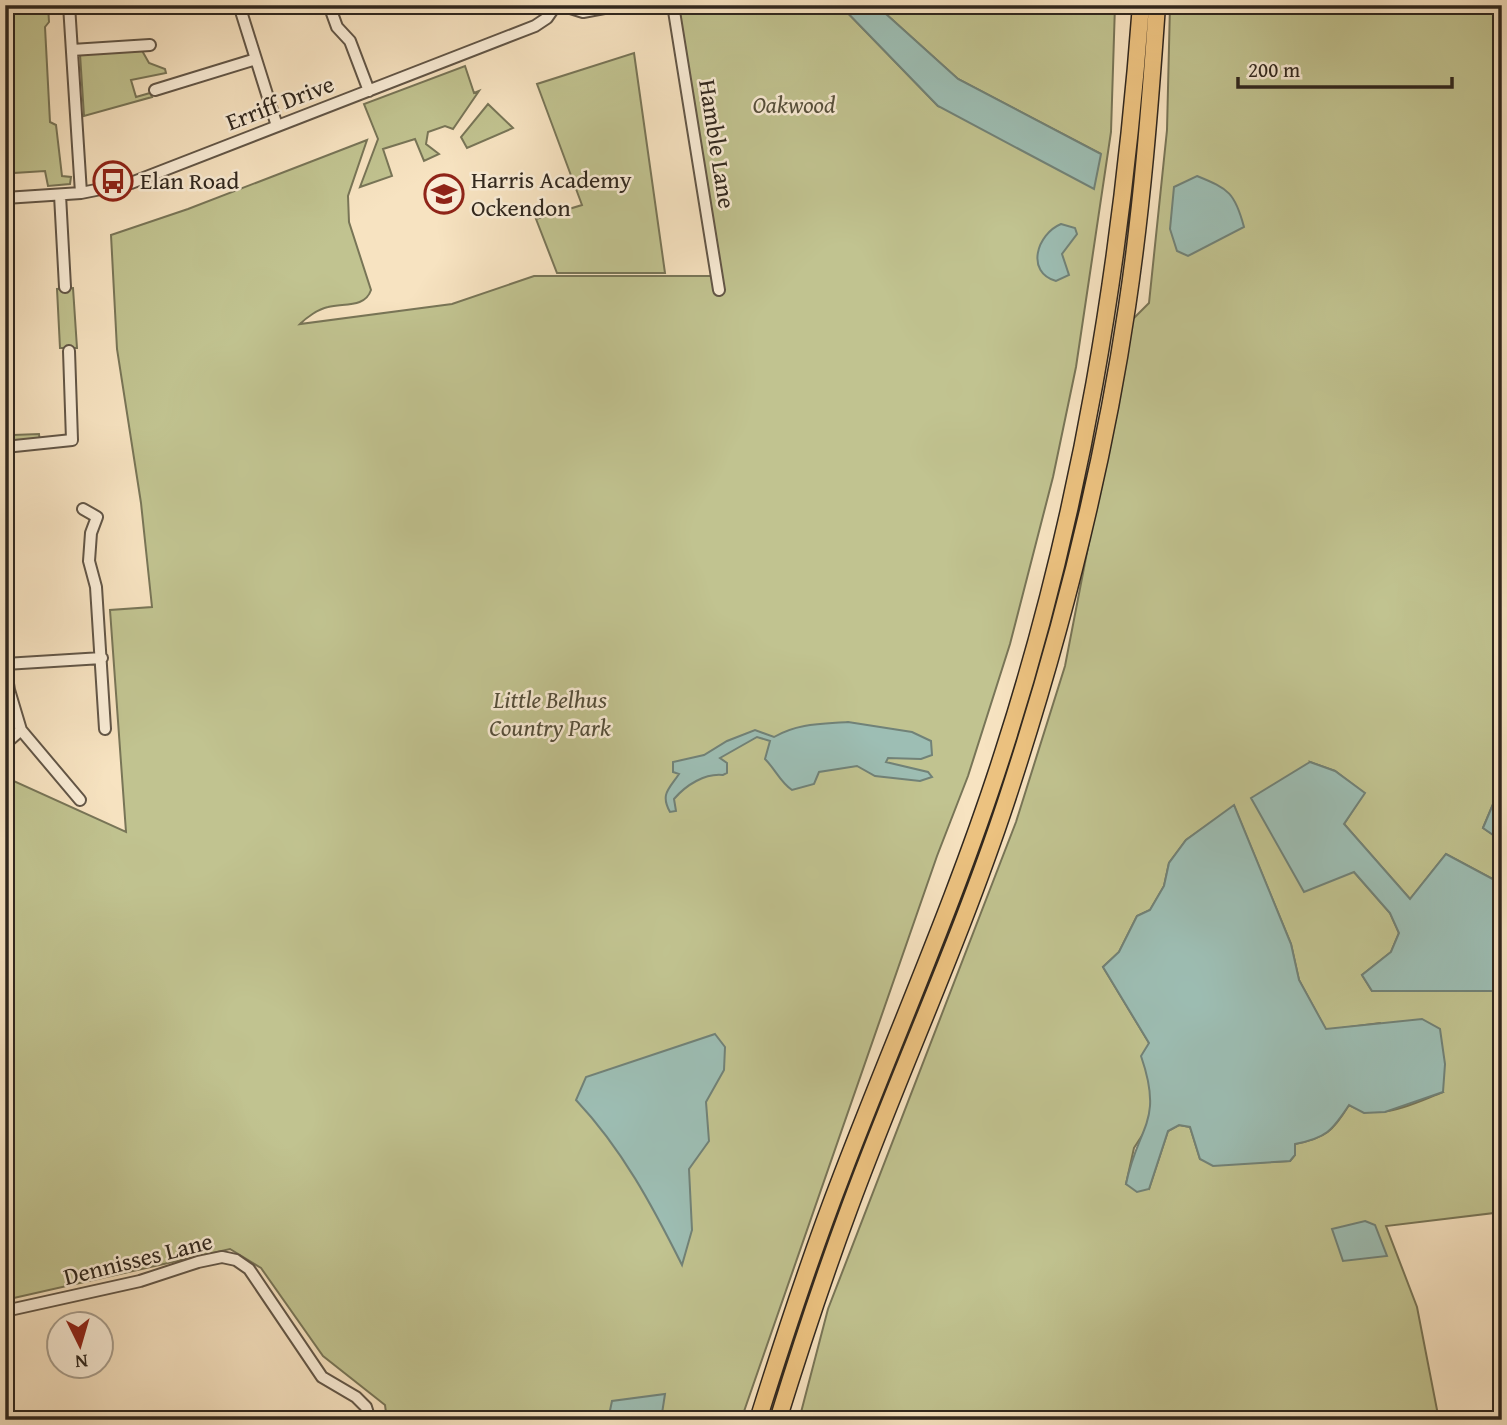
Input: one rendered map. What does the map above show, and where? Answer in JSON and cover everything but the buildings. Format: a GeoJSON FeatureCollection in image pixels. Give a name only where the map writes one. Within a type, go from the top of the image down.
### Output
{"type":"FeatureCollection","features":[{"type":"Feature","properties":{"kind":"highway"},"geometry":{"type":"LineString","coordinates":[[758,1420],[830,1204],[970,853],[1045,614],[1081,460],[1109,308],[1131,129],[1141,5]]}},
{"type":"Feature","properties":{"kind":"highway"},"geometry":{"type":"LineString","coordinates":[[778,1420],[849,1208],[988,854],[1059,626],[1091,496],[1125,320],[1144,178],[1157,5]]}},
{"type":"Feature","properties":{"kind":"street"},"geometry":{"type":"LineString","coordinates":[[69,5],[81,193]]}},
{"type":"Feature","properties":{"kind":"street"},"geometry":{"type":"LineString","coordinates":[[239,5],[277,126]]}},
{"type":"Feature","properties":{"kind":"street"},"geometry":{"type":"LineString","coordinates":[[329,5],[337,27],[350,41],[369,91]]}},
{"type":"Feature","properties":{"kind":"street","name":"Erriff Drive"},"geometry":{"type":"LineString","coordinates":[[5,198],[81,193],[131,183],[535,26],[559,5],[583,12],[620,5]]}},
{"type":"Feature","properties":{"kind":"street","name":"Hamble Lane"},"geometry":{"type":"LineString","coordinates":[[673,5],[719,290]]}},
{"type":"Feature","properties":{"kind":"street"},"geometry":{"type":"LineString","coordinates":[[72,50],[150,45]]}},
{"type":"Feature","properties":{"kind":"street"},"geometry":{"type":"LineString","coordinates":[[155,90],[256,59]]}},
{"type":"Feature","properties":{"kind":"street"},"geometry":{"type":"LineString","coordinates":[[60,195],[65,287]]}},
{"type":"Feature","properties":{"kind":"street"},"geometry":{"type":"LineString","coordinates":[[5,447],[72,440],[69,351]]}},
{"type":"Feature","properties":{"kind":"street"},"geometry":{"type":"LineString","coordinates":[[83,509],[97,517],[91,533],[89,561],[96,587],[104,729]]}},
{"type":"Feature","properties":{"kind":"street"},"geometry":{"type":"LineString","coordinates":[[80,800],[21,730],[9,690],[5,664],[102,658]]}},
{"type":"Feature","properties":{"kind":"street"},"geometry":{"type":"LineString","coordinates":[[5,744],[21,730]]}},
{"type":"Feature","properties":{"kind":"street","name":"Dennisses Lane"},"geometry":{"type":"LineString","coordinates":[[5,1311],[140,1281],[198,1262],[222,1258],[236,1260],[248,1269],[322,1377],[356,1397],[366,1407],[370,1420]]}},
{"type":"Feature","properties":{"kind":"green space"},"geometry":{"type":"Polygon","coordinates":[[[5,5],[48,5],[49,22],[45,27],[50,122],[56,125],[62,176],[71,177],[70,184],[48,186],[45,171],[14,173],[14,184],[5,185],[5,119],[10,118],[5,5]]]}},
{"type":"Feature","properties":{"kind":"green space","name":"Little Belhus Country Park"},"geometry":{"type":"Polygon","coordinates":[[[676,5],[840,5],[938,106],[1101,154],[958,79],[876,5],[1115,5],[1111,132],[1076,367],[1053,477],[1010,644],[968,776],[937,856],[741,1420],[387,1420],[385,1405],[323,1356],[261,1268],[230,1249],[5,1300],[5,777],[126,832],[110,610],[152,607],[141,503],[117,349],[111,235],[188,209],[367,140],[348,196],[349,222],[371,290],[364,300],[324,308],[300,324],[452,304],[534,276],[720,276],[676,5]]]}},
{"type":"Feature","properties":{"kind":"green space"},"geometry":{"type":"Polygon","coordinates":[[[1170,5],[1502,5],[1502,783],[1483,828],[1502,841],[1502,884],[1446,854],[1410,899],[1344,824],[1364,793],[1335,771],[1310,762],[1354,872],[1390,913],[1399,933],[1391,952],[1362,975],[1372,991],[1502,991],[1502,1212],[1386,1226],[1417,1307],[1439,1420],[799,1420],[828,1309],[1016,822],[1065,666],[1132,320],[1149,303],[1167,130],[1170,5]],[[1234,806],[1186,840],[1169,863],[1164,886],[1150,910],[1137,916],[1119,952],[1103,967],[1149,1043],[1148,1076],[1152,1104],[1147,1128],[1134,1148],[1126,1184],[1149,1189],[1168,1131],[1179,1125],[1190,1127],[1200,1159],[1247,1163],[1290,1161],[1295,1155],[1295,1144],[1328,1132],[1349,1105],[1361,1110],[1384,1112],[1443,1092],[1380,1023],[1326,1030],[1299,980],[1291,944],[1234,806]]]}},
{"type":"Feature","properties":{"kind":"green space"},"geometry":{"type":"Polygon","coordinates":[[[140,47],[149,63],[165,69],[166,73],[131,80],[136,97],[150,93],[152,97],[84,116],[80,54],[140,47]]]}},
{"type":"Feature","properties":{"kind":"green space"},"geometry":{"type":"Polygon","coordinates":[[[634,53],[665,273],[557,273],[536,219],[582,205],[537,84],[634,53]]]}},
{"type":"Feature","properties":{"kind":"green space"},"geometry":{"type":"Polygon","coordinates":[[[465,66],[474,93],[479,91],[453,129],[445,126],[428,132],[426,144],[439,154],[424,161],[415,139],[383,149],[392,176],[360,187],[378,139],[364,104],[465,66]]]}},
{"type":"Feature","properties":{"kind":"green space"},"geometry":{"type":"Polygon","coordinates":[[[488,104],[513,128],[467,148],[461,137],[488,104]]]}},
{"type":"Feature","properties":{"kind":"green space"},"geometry":{"type":"Polygon","coordinates":[[[73,288],[77,348],[60,348],[57,289],[73,288]]]}},
{"type":"Feature","properties":{"kind":"green space"},"geometry":{"type":"Polygon","coordinates":[[[5,310],[13,435],[39,434],[40,442],[5,444],[5,310]]]}},
{"type":"Feature","properties":{"kind":"water"},"geometry":{"type":"Polygon","coordinates":[[[840,5],[876,5],[958,79],[1101,154],[1094,189],[938,106],[840,5]]]}},
{"type":"Feature","properties":{"kind":"water"},"geometry":{"type":"Polygon","coordinates":[[[1197,176],[1224,189],[1234,199],[1244,227],[1188,256],[1177,251],[1170,229],[1174,187],[1197,176]]]}},
{"type":"Feature","properties":{"kind":"water"},"geometry":{"type":"Polygon","coordinates":[[[1061,224],[1075,228],[1077,234],[1062,254],[1069,275],[1056,281],[1040,270],[1038,253],[1046,236],[1061,224]]]}},
{"type":"Feature","properties":{"kind":"water"},"geometry":{"type":"Polygon","coordinates":[[[848,722],[912,732],[931,741],[932,755],[921,759],[888,758],[886,762],[928,772],[932,777],[920,781],[875,776],[857,766],[819,772],[814,784],[792,790],[765,759],[770,741],[757,737],[720,758],[727,763],[727,773],[703,778],[684,789],[674,799],[676,811],[670,812],[667,806],[669,788],[679,774],[673,772],[673,762],[704,755],[727,741],[755,730],[774,737],[801,727],[848,722]]]}},
{"type":"Feature","properties":{"kind":"water"},"geometry":{"type":"Polygon","coordinates":[[[1310,762],[1335,771],[1365,793],[1344,824],[1410,899],[1446,854],[1502,884],[1502,991],[1372,991],[1362,975],[1391,952],[1399,933],[1390,913],[1354,872],[1304,892],[1251,798],[1310,762]]]}},
{"type":"Feature","properties":{"kind":"water"},"geometry":{"type":"Polygon","coordinates":[[[1502,783],[1502,841],[1483,828],[1502,783]]]}},
{"type":"Feature","properties":{"kind":"water"},"geometry":{"type":"Polygon","coordinates":[[[1234,805],[1291,944],[1299,980],[1326,1029],[1422,1019],[1440,1029],[1445,1064],[1443,1092],[1385,1112],[1364,1113],[1349,1105],[1327,1132],[1295,1144],[1295,1155],[1290,1161],[1213,1166],[1200,1159],[1190,1127],[1179,1125],[1168,1131],[1149,1189],[1137,1192],[1126,1184],[1150,1110],[1147,1078],[1141,1056],[1149,1043],[1103,967],[1119,952],[1137,916],[1150,910],[1164,886],[1169,863],[1186,840],[1234,805]]]}},
{"type":"Feature","properties":{"kind":"water"},"geometry":{"type":"Polygon","coordinates":[[[715,1034],[725,1047],[724,1070],[706,1102],[709,1141],[689,1169],[692,1230],[682,1265],[635,1178],[608,1138],[576,1100],[586,1077],[715,1034]]]}},
{"type":"Feature","properties":{"kind":"water"},"geometry":{"type":"Polygon","coordinates":[[[1365,1221],[1375,1225],[1387,1256],[1343,1261],[1332,1229],[1365,1221]]]}},
{"type":"Feature","properties":{"kind":"water"},"geometry":{"type":"Polygon","coordinates":[[[665,1394],[661,1420],[608,1420],[612,1401],[665,1394]]]}},
{"type":"Feature","properties":{"kind":"place","name":"Elan Road"},"geometry":{"type":"Point","coordinates":[113,181]}},
{"type":"Feature","properties":{"kind":"place","name":"Harris Academy Ockendon"},"geometry":{"type":"Point","coordinates":[444,194]}},
{"type":"Feature","properties":{"kind":"park label","name":"Oakwood"},"geometry":{"type":"Point","coordinates":[794,105]}}]}
